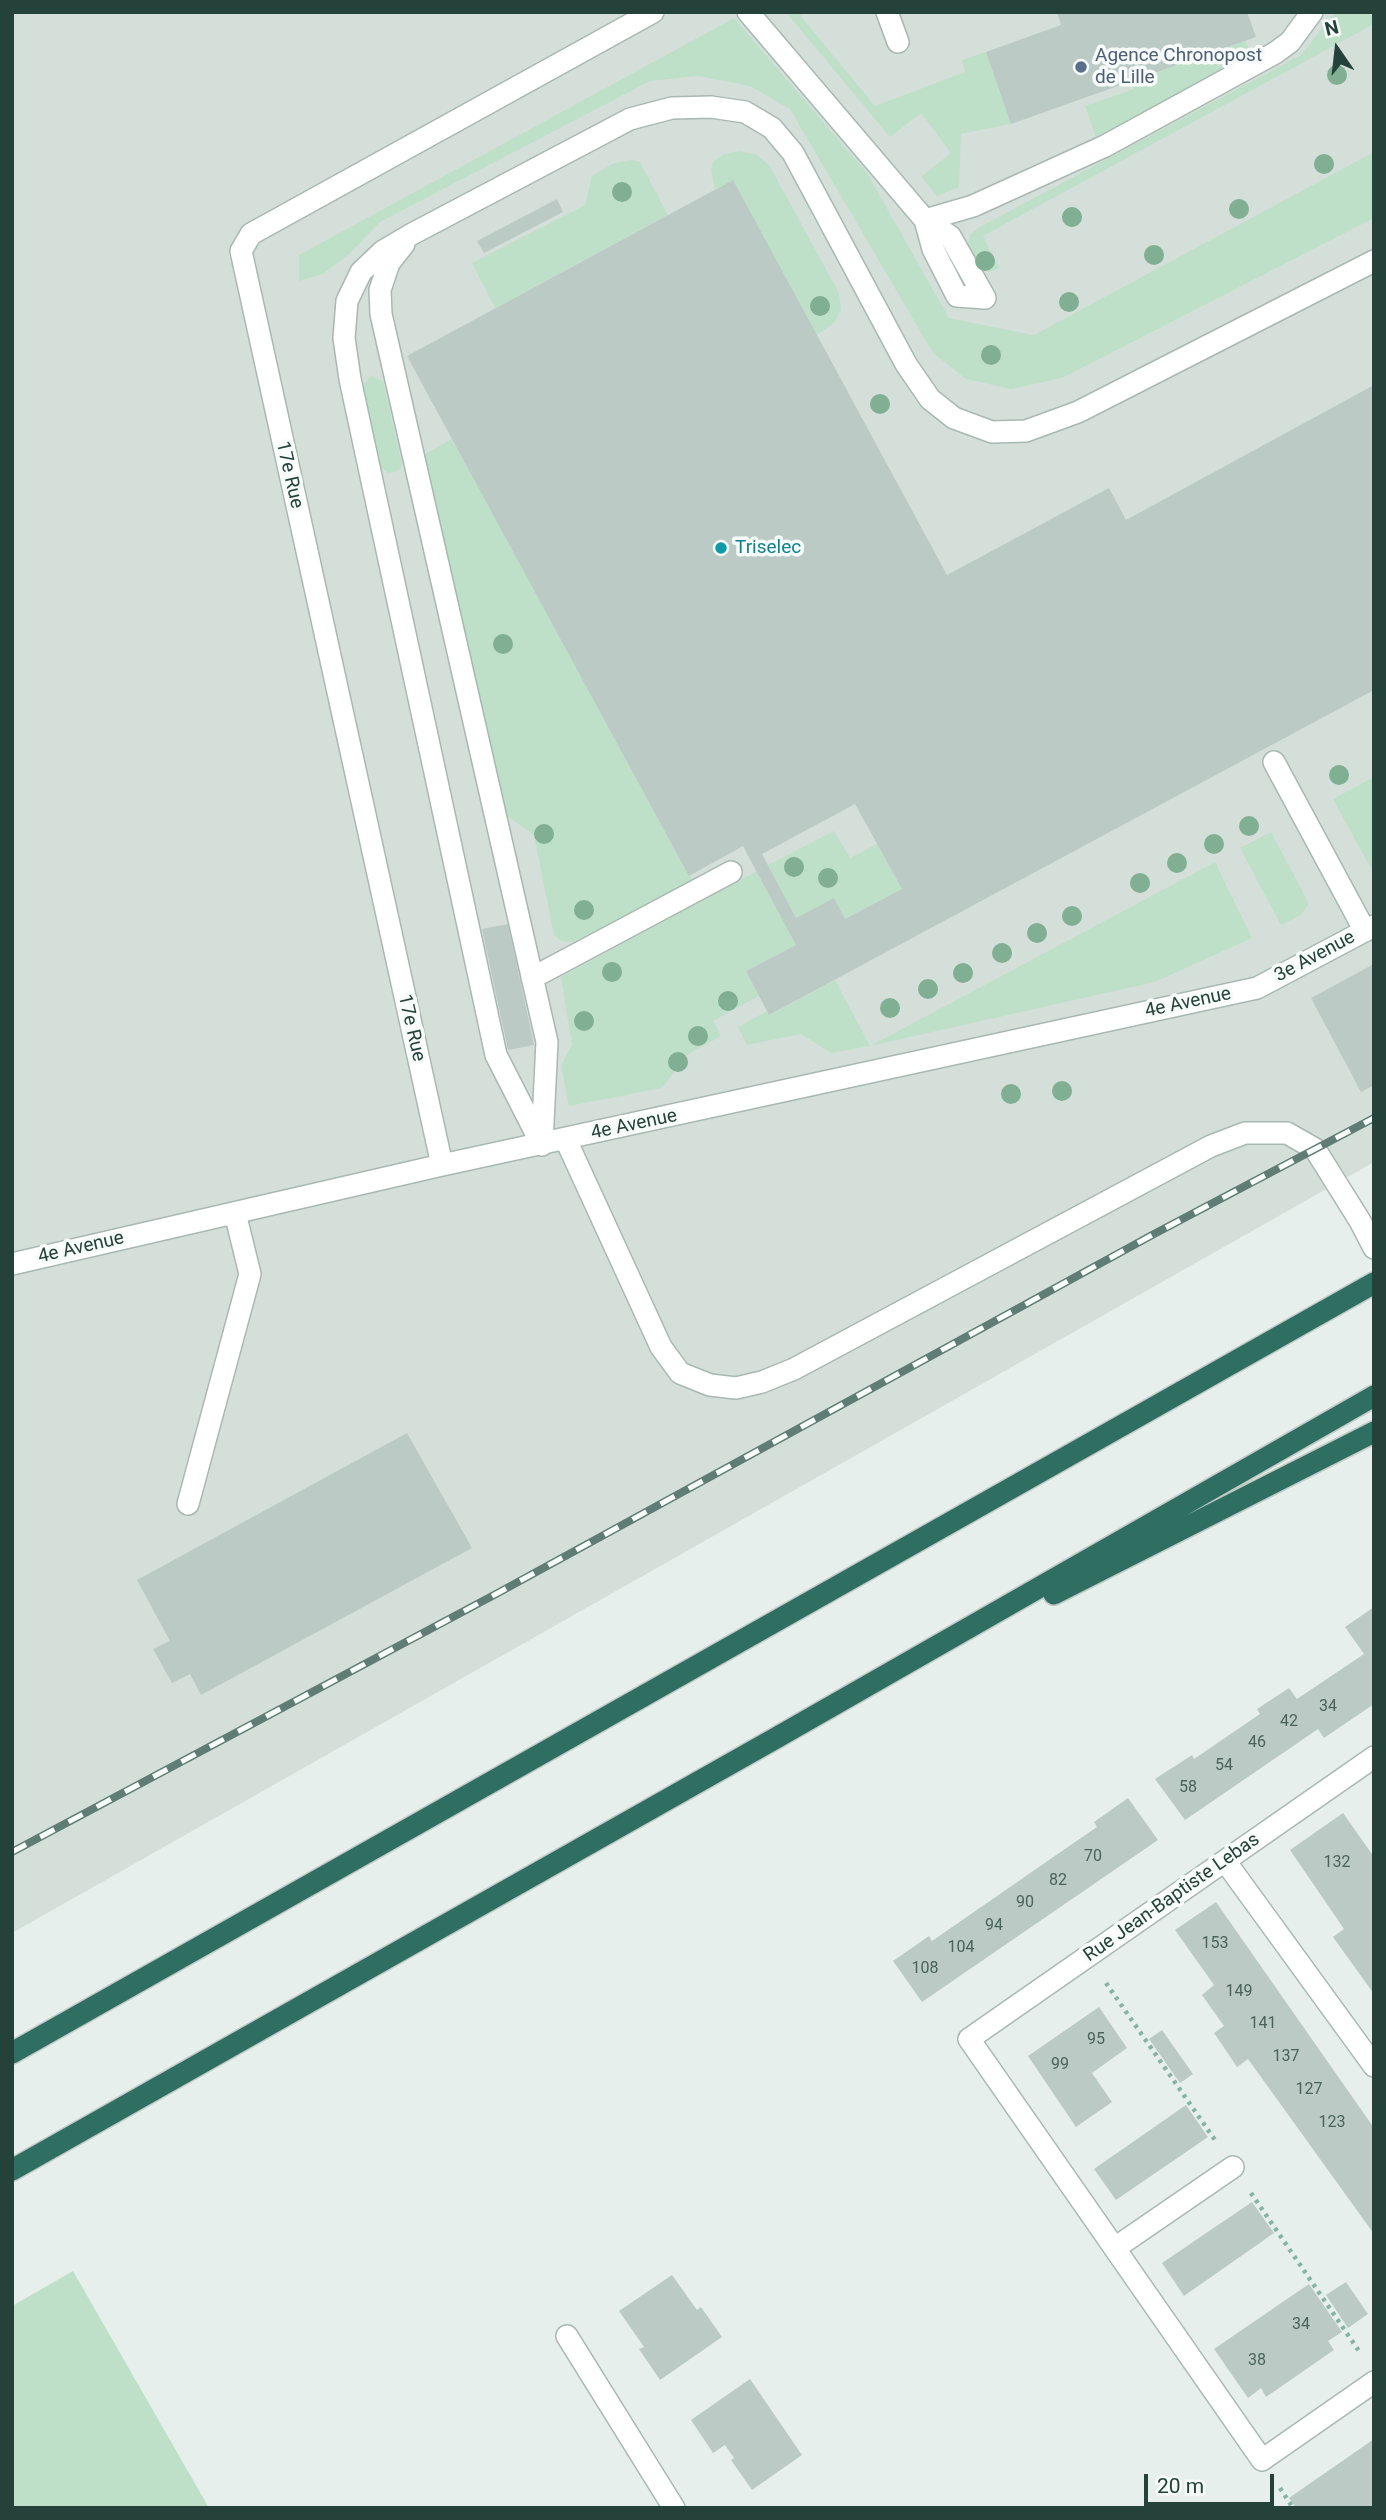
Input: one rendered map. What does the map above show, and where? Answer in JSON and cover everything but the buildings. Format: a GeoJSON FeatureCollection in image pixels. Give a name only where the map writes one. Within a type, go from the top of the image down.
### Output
{"type":"FeatureCollection","features":[{"type":"Feature","properties":{"kind":"highway"},"geometry":{"type":"LineString","coordinates":[[12,2053],[1374,1283]]}},
{"type":"Feature","properties":{"kind":"highway"},"geometry":{"type":"LineString","coordinates":[[12,2170],[1374,1396]]}},
{"type":"Feature","properties":{"kind":"highway"},"geometry":{"type":"LineString","coordinates":[[842,1700],[1374,1432]]}},
{"type":"Feature","properties":{"kind":"street","name":"17e Rue"},"geometry":{"type":"LineString","coordinates":[[442,1165],[241,251],[251,234],[653,12]]}},
{"type":"Feature","properties":{"kind":"street"},"geometry":{"type":"LineString","coordinates":[[748,12],[925,220],[973,206],[1105,146],[1275,52],[1290,42],[1312,12]]}},
{"type":"Feature","properties":{"kind":"street"},"geometry":{"type":"LineString","coordinates":[[887,12],[898,42]]}},
{"type":"Feature","properties":{"kind":"street"},"geometry":{"type":"LineString","coordinates":[[542,1145],[496,1055],[346,352],[344,338],[348,301],[361,272],[383,251],[412,234],[630,119],[672,108],[712,107],[745,112],[772,128],[793,153],[906,364],[930,399],[954,418],[992,432],[1026,431],[1078,412],[1374,261]]}},
{"type":"Feature","properties":{"kind":"street"},"geometry":{"type":"LineString","coordinates":[[412,234],[389,263],[380,290],[381,314],[547,1042],[542,1145]]}},
{"type":"Feature","properties":{"kind":"street"},"geometry":{"type":"LineString","coordinates":[[1274,762],[1369,928]]}},
{"type":"Feature","properties":{"kind":"street"},"geometry":{"type":"LineString","coordinates":[[532,978],[732,872]]}},
{"type":"Feature","properties":{"kind":"street","name":"3e Avenue"},"geometry":{"type":"LineString","coordinates":[[1257,988],[1369,928]]}},
{"type":"Feature","properties":{"kind":"street","name":"4e Avenue"},"geometry":{"type":"LineString","coordinates":[[12,1264],[442,1165],[1257,988]]}},
{"type":"Feature","properties":{"kind":"street"},"geometry":{"type":"LineString","coordinates":[[566,1140],[660,1347],[680,1373],[710,1385],[736,1388],[762,1382],[794,1369],[1211,1146],[1245,1133],[1287,1133],[1315,1149],[1374,1248]]}},
{"type":"Feature","properties":{"kind":"street"},"geometry":{"type":"LineString","coordinates":[[188,1504],[250,1274],[235,1213]]}},
{"type":"Feature","properties":{"kind":"street","name":"Rue Jean-Baptiste Lebas"},"geometry":{"type":"LineString","coordinates":[[1115,2248],[969,2039],[1374,1757]]}},
{"type":"Feature","properties":{"kind":"street"},"geometry":{"type":"LineString","coordinates":[[1225,1861],[1374,2066]]}},
{"type":"Feature","properties":{"kind":"street"},"geometry":{"type":"LineString","coordinates":[[1233,2167],[1115,2248],[1262,2460],[1374,2382]]}},
{"type":"Feature","properties":{"kind":"street"},"geometry":{"type":"LineString","coordinates":[[567,2336],[674,2508]]}},
{"type":"Feature","properties":{"kind":"shaded area"},"geometry":{"type":"Polygon","coordinates":[[[12,12],[1374,12],[1374,1162],[12,1933],[12,12]]]}},
{"type":"Feature","properties":{"kind":"green space"},"geometry":{"type":"Polygon","coordinates":[[[786,12],[800,12],[802,18],[875,106],[965,72],[962,60],[986,52],[1011,124],[961,134],[959,187],[937,196],[921,177],[951,153],[921,113],[890,137],[786,12]]]}},
{"type":"Feature","properties":{"kind":"green space"},"geometry":{"type":"Polygon","coordinates":[[[1338,12],[1374,12],[1374,24],[983,236],[999,268],[989,272],[982,268],[968,244],[970,235],[978,228],[1301,55],[1338,12]]]}},
{"type":"Feature","properties":{"kind":"green space"},"geometry":{"type":"Polygon","coordinates":[[[734,18],[867,173],[949,318],[1034,335],[1374,152],[1374,218],[1062,378],[1011,389],[966,379],[933,353],[790,109],[750,86],[699,76],[650,81],[380,222],[349,254],[323,274],[299,281],[299,255],[734,18]]]}},
{"type":"Feature","properties":{"kind":"green space"},"geometry":{"type":"Polygon","coordinates":[[[1245,41],[1252,54],[1096,137],[1085,106],[1134,89],[1130,82],[1245,41]]]}},
{"type":"Feature","properties":{"kind":"green space"},"geometry":{"type":"Polygon","coordinates":[[[740,151],[757,155],[769,165],[839,293],[841,310],[834,323],[817,335],[733,180],[715,189],[711,170],[713,162],[724,154],[740,151]]]}},
{"type":"Feature","properties":{"kind":"green space"},"geometry":{"type":"Polygon","coordinates":[[[633,160],[640,162],[668,215],[495,308],[472,263],[585,205],[592,176],[614,163],[633,160]]]}},
{"type":"Feature","properties":{"kind":"green space"},"geometry":{"type":"Polygon","coordinates":[[[371,376],[383,381],[402,464],[399,470],[394,472],[388,473],[381,467],[363,385],[371,376]]]}},
{"type":"Feature","properties":{"kind":"green space"},"geometry":{"type":"Polygon","coordinates":[[[452,439],[693,881],[573,942],[561,941],[554,935],[534,835],[506,815],[425,454],[452,439]]]}},
{"type":"Feature","properties":{"kind":"green space"},"geometry":{"type":"Polygon","coordinates":[[[1374,777],[1374,870],[1333,799],[1374,777]]]}},
{"type":"Feature","properties":{"kind":"green space"},"geometry":{"type":"Polygon","coordinates":[[[834,831],[850,858],[877,844],[902,889],[845,919],[834,898],[796,918],[768,865],[834,831]]]}},
{"type":"Feature","properties":{"kind":"green space"},"geometry":{"type":"Polygon","coordinates":[[[1271,832],[1308,905],[1301,915],[1281,925],[1240,848],[1271,832]]]}},
{"type":"Feature","properties":{"kind":"green space"},"geometry":{"type":"Polygon","coordinates":[[[1215,862],[1252,938],[1155,982],[870,1046],[1215,862]]]}},
{"type":"Feature","properties":{"kind":"green space"},"geometry":{"type":"Polygon","coordinates":[[[757,871],[796,945],[746,971],[759,996],[713,1021],[721,1036],[687,1055],[662,1088],[569,1106],[561,1066],[572,1045],[561,977],[757,871]]]}},
{"type":"Feature","properties":{"kind":"green space"},"geometry":{"type":"Polygon","coordinates":[[[835,980],[870,1046],[831,1053],[801,1034],[747,1045],[738,1027],[767,1011],[770,1015],[835,980]]]}},
{"type":"Feature","properties":{"kind":"green space"},"geometry":{"type":"Polygon","coordinates":[[[73,2271],[209,2508],[12,2508],[12,2306],[73,2271]]]}},
{"type":"Feature","properties":{"kind":"railway"},"geometry":{"type":"LineString","coordinates":[[12,1852],[496,1594],[1154,1234],[1374,1118]]}},
{"type":"Feature","properties":{"kind":"place","name":"Agence Chronopost de Lille"},"geometry":{"type":"Point","coordinates":[1081,67]}},
{"type":"Feature","properties":{"kind":"place","name":"Triselec"},"geometry":{"type":"Point","coordinates":[721,548]}}]}
